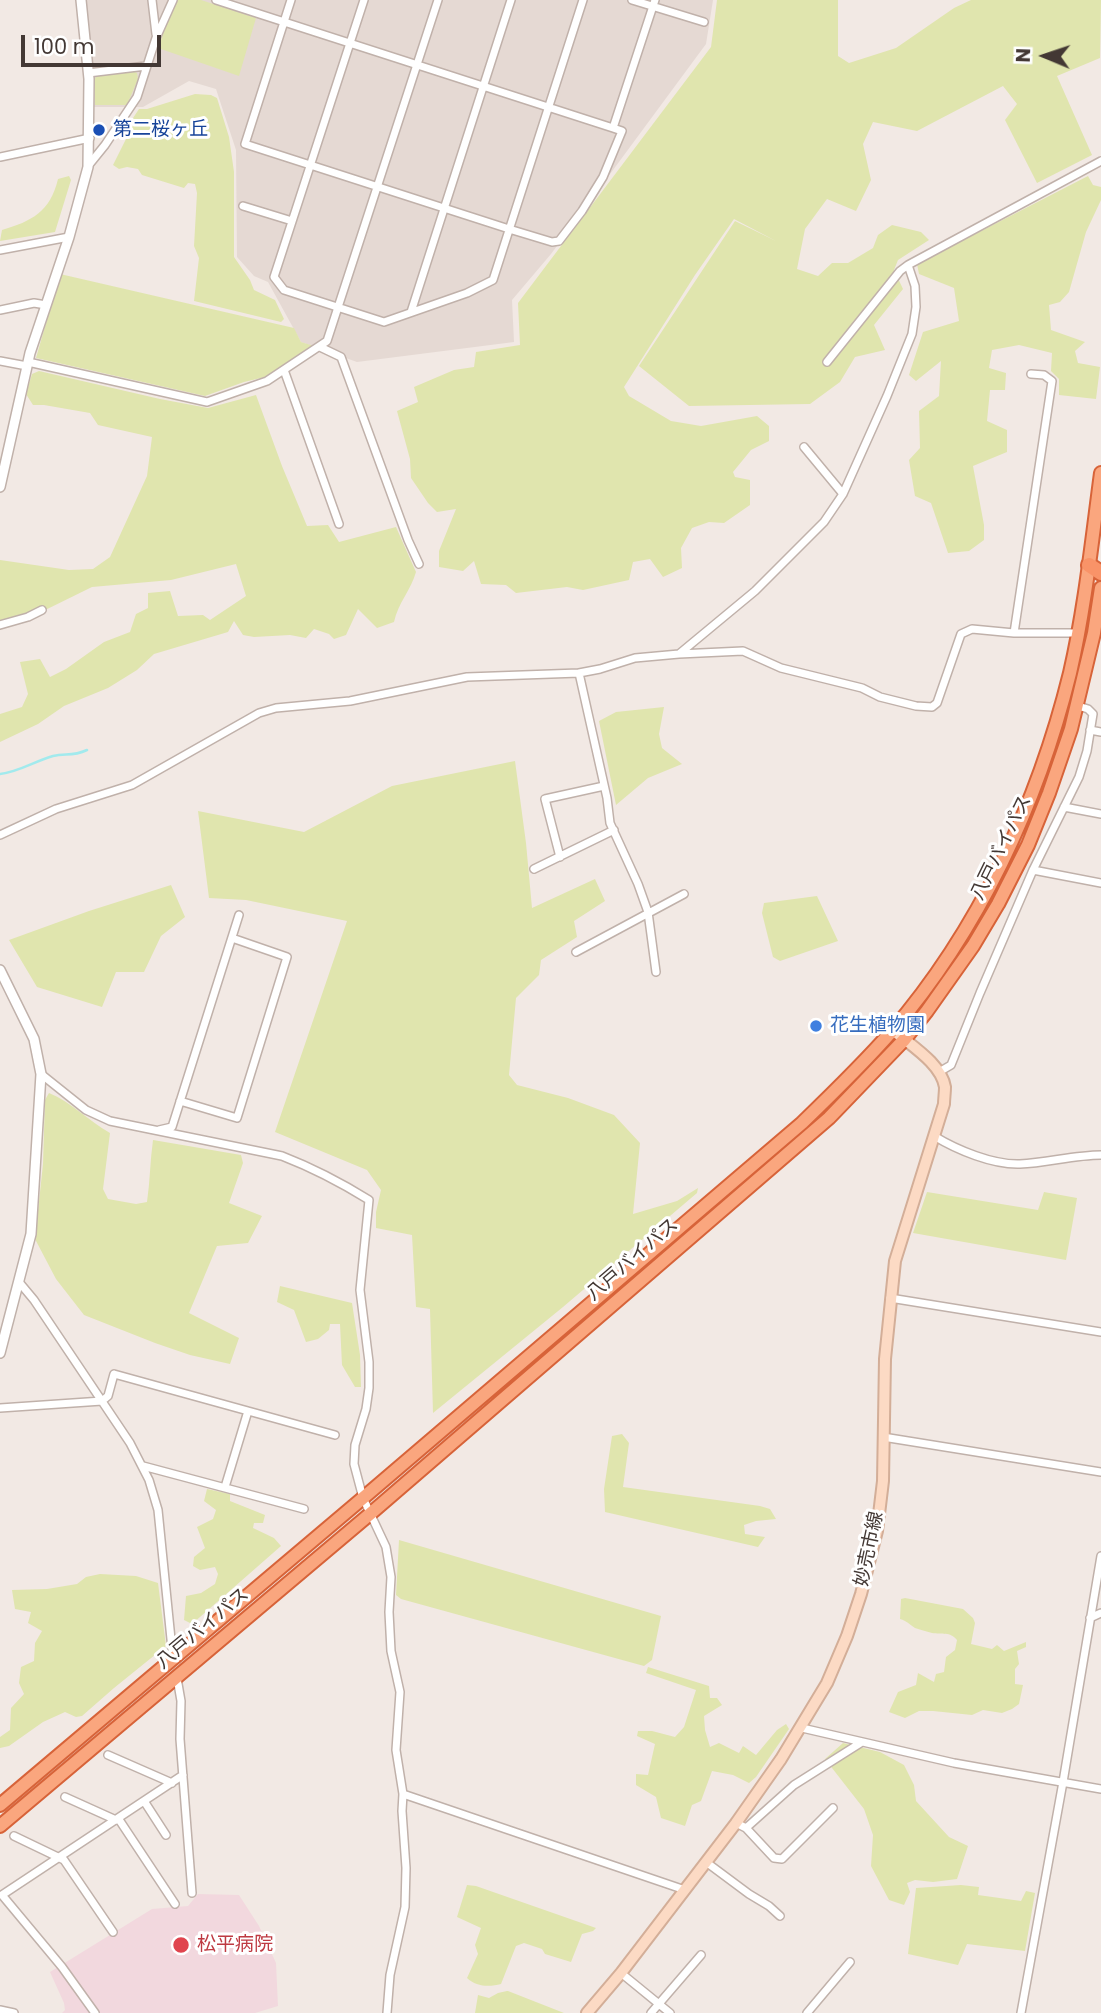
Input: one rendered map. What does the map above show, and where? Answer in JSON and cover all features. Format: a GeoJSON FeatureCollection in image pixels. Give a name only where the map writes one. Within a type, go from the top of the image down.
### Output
{"type":"FeatureCollection","features":[{"type":"Feature","properties":{"kind":"highway","name":"八戸バイパス"},"geometry":{"type":"LineString","coordinates":[[0,1805],[802,1123],[851,1076],[893,1030],[963,933],[1020,825],[1036,783],[1059,713],[1097,567],[1101,473]]}},
{"type":"Feature","properties":{"kind":"highway","name":"八戸バイパス"},"geometry":{"type":"LineString","coordinates":[[0,1826],[370,1514],[829,1118],[904,1040],[973,946],[1028,845],[1049,793],[1078,706],[1101,588]]}},
{"type":"Feature","properties":{"kind":"main road"},"geometry":{"type":"LineString","coordinates":[[893,1030],[939,1072]]}},
{"type":"Feature","properties":{"kind":"main road","name":"妙売市線"},"geometry":{"type":"LineString","coordinates":[[587,2013],[706,1862],[741,1826],[827,1684],[847,1636],[877,1531],[883,1481],[885,1359],[895,1261],[944,1104],[945,1086],[939,1072]]}},
{"type":"Feature","properties":{"kind":"street"},"geometry":{"type":"LineString","coordinates":[[0,486],[27,364],[69,237],[88,167],[88,73],[81,0]]}},
{"type":"Feature","properties":{"kind":"street"},"geometry":{"type":"LineString","coordinates":[[152,0],[156,38]]}},
{"type":"Feature","properties":{"kind":"street"},"geometry":{"type":"LineString","coordinates":[[88,167],[137,97],[156,38],[173,0]]}},
{"type":"Feature","properties":{"kind":"street"},"geometry":{"type":"LineString","coordinates":[[216,0],[284,22],[350,43],[622,131],[603,177],[559,241],[552,242],[509,229],[245,144],[284,22],[291,0]]}},
{"type":"Feature","properties":{"kind":"street"},"geometry":{"type":"LineString","coordinates":[[364,0],[274,277],[284,290],[384,322],[467,293],[493,280],[583,0]]}},
{"type":"Feature","properties":{"kind":"street"},"geometry":{"type":"LineString","coordinates":[[0,361],[27,364],[207,402],[267,381],[320,347],[327,341],[438,0]]}},
{"type":"Feature","properties":{"kind":"street"},"geometry":{"type":"LineString","coordinates":[[411,312],[511,0]]}},
{"type":"Feature","properties":{"kind":"street"},"geometry":{"type":"LineString","coordinates":[[632,0],[654,3],[704,22]]}},
{"type":"Feature","properties":{"kind":"street"},"geometry":{"type":"LineString","coordinates":[[613,128],[654,3]]}},
{"type":"Feature","properties":{"kind":"street"},"geometry":{"type":"LineString","coordinates":[[88,73],[146,66]]}},
{"type":"Feature","properties":{"kind":"street"},"geometry":{"type":"LineString","coordinates":[[0,156],[90,138]]}},
{"type":"Feature","properties":{"kind":"street"},"geometry":{"type":"LineString","coordinates":[[827,362],[900,271],[908,265],[1101,161]]}},
{"type":"Feature","properties":{"kind":"street"},"geometry":{"type":"LineString","coordinates":[[243,206],[292,221]]}},
{"type":"Feature","properties":{"kind":"street"},"geometry":{"type":"LineString","coordinates":[[0,250],[69,237]]}},
{"type":"Feature","properties":{"kind":"street"},"geometry":{"type":"LineString","coordinates":[[678,654],[755,591],[824,522],[843,494],[912,334],[916,307],[915,286],[908,265]]}},
{"type":"Feature","properties":{"kind":"street"},"geometry":{"type":"LineString","coordinates":[[0,310],[34,303],[46,305]]}},
{"type":"Feature","properties":{"kind":"street"},"geometry":{"type":"LineString","coordinates":[[320,347],[341,357],[419,564]]}},
{"type":"Feature","properties":{"kind":"street"},"geometry":{"type":"LineString","coordinates":[[284,370],[339,524]]}},
{"type":"Feature","properties":{"kind":"street"},"geometry":{"type":"LineString","coordinates":[[1014,633],[1052,381],[1044,375],[1031,374]]}},
{"type":"Feature","properties":{"kind":"street"},"geometry":{"type":"LineString","coordinates":[[804,447],[843,494]]}},
{"type":"Feature","properties":{"kind":"street"},"geometry":{"type":"LineString","coordinates":[[0,625],[42,610]]}},
{"type":"Feature","properties":{"kind":"street"},"geometry":{"type":"LineString","coordinates":[[0,835],[56,809],[132,785],[259,713],[276,708],[350,701],[467,677],[579,673],[635,658],[743,651],[781,668],[862,688],[880,697],[932,707],[937,703],[961,634],[972,629],[1014,633],[1078,633]]}},
{"type":"Feature","properties":{"kind":"street"},"geometry":{"type":"LineString","coordinates":[[579,673],[610,823],[648,912],[656,972]]}},
{"type":"Feature","properties":{"kind":"street"},"geometry":{"type":"LineString","coordinates":[[939,1072],[951,1065],[1033,870],[1080,777],[1093,714],[1078,706]]}},
{"type":"Feature","properties":{"kind":"street"},"geometry":{"type":"LineString","coordinates":[[1090,730],[1101,732]]}},
{"type":"Feature","properties":{"kind":"street"},"geometry":{"type":"LineString","coordinates":[[560,857],[545,799],[604,786]]}},
{"type":"Feature","properties":{"kind":"street"},"geometry":{"type":"LineString","coordinates":[[1064,807],[1101,814]]}},
{"type":"Feature","properties":{"kind":"street"},"geometry":{"type":"LineString","coordinates":[[534,869],[614,830]]}},
{"type":"Feature","properties":{"kind":"street"},"geometry":{"type":"LineString","coordinates":[[1033,870],[1101,883]]}},
{"type":"Feature","properties":{"kind":"street"},"geometry":{"type":"LineString","coordinates":[[576,952],[684,894]]}},
{"type":"Feature","properties":{"kind":"street"},"geometry":{"type":"LineString","coordinates":[[155,1131],[172,1127],[239,915]]}},
{"type":"Feature","properties":{"kind":"street"},"geometry":{"type":"LineString","coordinates":[[180,1101],[237,1118],[287,957],[232,938]]}},
{"type":"Feature","properties":{"kind":"street"},"geometry":{"type":"LineString","coordinates":[[0,970],[34,1039],[41,1074],[32,1220],[0,1353]]}},
{"type":"Feature","properties":{"kind":"street"},"geometry":{"type":"LineString","coordinates":[[41,1074],[86,1110],[110,1121],[282,1156],[334,1179],[369,1200],[360,1290],[369,1362],[369,1388],[355,1445],[354,1464],[363,1498],[386,1547],[391,1577],[390,1651],[400,1692],[396,1750],[404,1794],[402,1811],[406,1868],[405,1907],[390,1975],[387,2013]]}},
{"type":"Feature","properties":{"kind":"street"},"geometry":{"type":"LineString","coordinates":[[934,1136],[950,1146],[1001,1163],[1021,1164],[1082,1155],[1101,1155]]}},
{"type":"Feature","properties":{"kind":"street"},"geometry":{"type":"LineString","coordinates":[[19,1282],[34,1300],[143,1466],[158,1510],[173,1659]]}},
{"type":"Feature","properties":{"kind":"street"},"geometry":{"type":"LineString","coordinates":[[890,1298],[1101,1332]]}},
{"type":"Feature","properties":{"kind":"street"},"geometry":{"type":"LineString","coordinates":[[0,1408],[102,1401],[108,1396],[114,1374],[335,1435]]}},
{"type":"Feature","properties":{"kind":"street"},"geometry":{"type":"LineString","coordinates":[[225,1487],[248,1411]]}},
{"type":"Feature","properties":{"kind":"street"},"geometry":{"type":"LineString","coordinates":[[883,1437],[1101,1472]]}},
{"type":"Feature","properties":{"kind":"street"},"geometry":{"type":"LineString","coordinates":[[143,1466],[304,1509]]}},
{"type":"Feature","properties":{"kind":"street"},"geometry":{"type":"LineString","coordinates":[[1021,2013],[1101,1556]]}},
{"type":"Feature","properties":{"kind":"street"},"geometry":{"type":"LineString","coordinates":[[1090,1618],[1101,1613]]}},
{"type":"Feature","properties":{"kind":"street"},"geometry":{"type":"LineString","coordinates":[[176,1677],[181,1701],[180,1739],[192,1894]]}},
{"type":"Feature","properties":{"kind":"street"},"geometry":{"type":"LineString","coordinates":[[802,1728],[954,1763],[1101,1789]]}},
{"type":"Feature","properties":{"kind":"street"},"geometry":{"type":"LineString","coordinates":[[833,1808],[782,1859],[774,1858],[741,1826],[794,1785],[862,1742]]}},
{"type":"Feature","properties":{"kind":"street"},"geometry":{"type":"LineString","coordinates":[[108,1755],[172,1783]]}},
{"type":"Feature","properties":{"kind":"street"},"geometry":{"type":"LineString","coordinates":[[95,2013],[62,1967],[2,1895],[183,1775]]}},
{"type":"Feature","properties":{"kind":"street"},"geometry":{"type":"LineString","coordinates":[[404,1794],[685,1890]]}},
{"type":"Feature","properties":{"kind":"street"},"geometry":{"type":"LineString","coordinates":[[65,1797],[117,1819],[175,1904]]}},
{"type":"Feature","properties":{"kind":"street"},"geometry":{"type":"LineString","coordinates":[[144,1801],[166,1835]]}},
{"type":"Feature","properties":{"kind":"street"},"geometry":{"type":"LineString","coordinates":[[14,1836],[64,1860],[113,1932]]}},
{"type":"Feature","properties":{"kind":"street"},"geometry":{"type":"LineString","coordinates":[[706,1862],[780,1916]]}},
{"type":"Feature","properties":{"kind":"street"},"geometry":{"type":"LineString","coordinates":[[651,2013],[701,1955]]}},
{"type":"Feature","properties":{"kind":"street"},"geometry":{"type":"LineString","coordinates":[[807,2013],[850,1962]]}},
{"type":"Feature","properties":{"kind":"street"},"geometry":{"type":"LineString","coordinates":[[621,1973],[670,2013]]}},
{"type":"Feature","properties":{"kind":"street"},"geometry":{"type":"LineString","coordinates":[[0,2010],[14,2013]]}},
{"type":"Feature","properties":{"kind":"shaded area"},"geometry":{"type":"Polygon","coordinates":[[[85,0],[713,0],[706,44],[551,254],[512,300],[514,342],[357,362],[301,342],[268,282],[254,276],[237,257],[236,150],[216,89],[189,81],[143,107],[94,107],[85,0]]]}},
{"type":"Feature","properties":{"kind":"shaded area","name":"松平病院"},"geometry":{"type":"Polygon","coordinates":[[[198,1894],[239,1895],[259,1926],[276,1963],[278,2006],[255,2013],[62,2013],[65,2010],[64,2003],[50,1972],[152,1909],[188,1906],[198,1894]]]}},
{"type":"Feature","properties":{"kind":"green space"},"geometry":{"type":"Polygon","coordinates":[[[178,0],[201,0],[256,18],[239,76],[158,48],[178,0]]]}},
{"type":"Feature","properties":{"kind":"green space"},"geometry":{"type":"Polygon","coordinates":[[[717,0],[838,0],[838,56],[849,63],[896,48],[954,8],[971,0],[1101,0],[1100,58],[1057,76],[1092,155],[1037,183],[1005,120],[1017,104],[1003,86],[917,131],[873,122],[863,144],[871,180],[856,211],[827,199],[805,229],[797,269],[818,276],[832,263],[848,263],[873,248],[878,235],[892,225],[921,232],[929,240],[898,260],[894,270],[903,289],[874,325],[885,350],[855,357],[840,382],[810,404],[689,406],[639,366],[735,221],[776,241],[734,219],[624,387],[629,396],[671,421],[701,426],[757,416],[769,426],[769,441],[751,450],[733,472],[735,477],[750,480],[750,505],[724,523],[709,522],[692,528],[681,548],[682,568],[663,577],[650,559],[633,562],[629,580],[583,590],[567,587],[516,593],[506,585],[481,584],[474,561],[463,571],[439,567],[439,551],[456,509],[437,512],[411,478],[410,459],[397,411],[418,402],[414,387],[454,370],[474,367],[476,352],[520,345],[518,303],[711,47],[717,0]]]}},
{"type":"Feature","properties":{"kind":"green space"},"geometry":{"type":"Polygon","coordinates":[[[135,72],[138,79],[127,105],[95,105],[94,80],[98,74],[135,72]]]}},
{"type":"Feature","properties":{"kind":"green space"},"geometry":{"type":"Polygon","coordinates":[[[195,94],[217,98],[229,137],[234,172],[234,257],[254,290],[275,300],[284,319],[281,322],[194,301],[199,258],[194,246],[197,193],[195,184],[188,183],[184,188],[142,175],[138,169],[119,169],[113,165],[126,139],[127,127],[139,109],[195,94]]]}},
{"type":"Feature","properties":{"kind":"green space"},"geometry":{"type":"Polygon","coordinates":[[[69,176],[71,180],[55,232],[0,241],[2,230],[38,214],[50,200],[58,179],[69,176]]]}},
{"type":"Feature","properties":{"kind":"green space"},"geometry":{"type":"Polygon","coordinates":[[[1088,176],[1093,185],[1101,187],[1101,200],[1086,232],[1069,292],[1060,302],[1049,305],[1051,330],[1085,342],[1075,351],[1078,363],[1100,367],[1096,399],[1059,395],[1059,379],[1051,371],[1052,353],[1019,345],[992,350],[989,368],[1006,373],[1005,390],[990,390],[987,421],[1007,430],[1007,452],[973,466],[984,525],[984,540],[969,551],[948,553],[931,503],[915,496],[909,460],[920,448],[919,411],[939,396],[941,361],[916,381],[909,375],[923,332],[959,321],[954,288],[919,274],[917,264],[1088,176]]]}},
{"type":"Feature","properties":{"kind":"green space"},"geometry":{"type":"Polygon","coordinates":[[[60,274],[294,328],[301,342],[314,346],[265,377],[205,396],[36,358],[60,274]]]}},
{"type":"Feature","properties":{"kind":"green space"},"geometry":{"type":"Polygon","coordinates":[[[39,371],[208,408],[256,395],[307,526],[328,525],[339,542],[396,527],[416,572],[394,622],[377,628],[358,609],[346,635],[334,639],[329,634],[314,629],[306,638],[290,635],[254,637],[243,635],[234,621],[228,632],[154,654],[137,670],[108,688],[64,706],[38,724],[0,742],[0,714],[22,707],[28,694],[20,662],[40,659],[50,677],[66,669],[104,642],[130,632],[136,614],[148,608],[148,593],[170,591],[178,616],[203,615],[210,620],[246,596],[236,564],[171,580],[92,587],[31,617],[0,627],[0,560],[69,570],[93,569],[110,557],[147,476],[152,437],[98,425],[90,413],[33,405],[26,394],[32,374],[39,371]]]}},
{"type":"Feature","properties":{"kind":"green space"},"geometry":{"type":"Polygon","coordinates":[[[664,707],[659,734],[662,748],[682,764],[648,778],[616,805],[599,721],[616,712],[664,707]]]}},
{"type":"Feature","properties":{"kind":"green space"},"geometry":{"type":"Polygon","coordinates":[[[515,761],[532,908],[595,879],[605,901],[574,921],[577,937],[541,960],[539,975],[516,998],[509,1075],[517,1085],[568,1098],[614,1115],[640,1143],[633,1214],[677,1201],[698,1188],[697,1193],[563,1307],[433,1413],[430,1309],[416,1307],[412,1235],[376,1228],[381,1190],[367,1170],[275,1132],[347,921],[246,900],[209,898],[198,811],[304,832],[392,786],[515,761]]]}},
{"type":"Feature","properties":{"kind":"green space"},"geometry":{"type":"Polygon","coordinates":[[[171,885],[185,917],[161,936],[144,972],[116,972],[102,1007],[37,987],[9,940],[89,911],[171,885]]]}},
{"type":"Feature","properties":{"kind":"green space"},"geometry":{"type":"Polygon","coordinates":[[[817,896],[838,941],[780,961],[773,957],[762,913],[764,903],[817,896]]]}},
{"type":"Feature","properties":{"kind":"green space"},"geometry":{"type":"Polygon","coordinates":[[[49,1093],[110,1133],[103,1189],[108,1199],[136,1204],[147,1202],[153,1140],[241,1155],[243,1163],[229,1203],[262,1216],[248,1243],[217,1246],[189,1313],[239,1338],[230,1364],[190,1355],[84,1315],[56,1279],[35,1239],[43,1164],[45,1100],[49,1093]]]}},
{"type":"Feature","properties":{"kind":"green space"},"geometry":{"type":"Polygon","coordinates":[[[927,1192],[1038,1210],[1044,1192],[1077,1198],[1066,1260],[913,1233],[927,1192]]]}},
{"type":"Feature","properties":{"kind":"green space"},"geometry":{"type":"Polygon","coordinates":[[[280,1286],[352,1303],[360,1355],[361,1387],[355,1387],[342,1365],[340,1324],[330,1324],[329,1330],[318,1339],[306,1342],[294,1310],[277,1302],[280,1286]]]}},
{"type":"Feature","properties":{"kind":"green space"},"geometry":{"type":"Polygon","coordinates":[[[622,1434],[629,1443],[623,1487],[770,1509],[776,1519],[744,1525],[745,1534],[765,1537],[758,1547],[605,1512],[604,1489],[612,1436],[622,1434]]]}},
{"type":"Feature","properties":{"kind":"green space"},"geometry":{"type":"Polygon","coordinates":[[[207,1489],[230,1494],[230,1501],[265,1515],[263,1523],[254,1523],[253,1528],[274,1538],[281,1546],[192,1624],[184,1620],[186,1596],[201,1593],[215,1584],[218,1574],[215,1567],[200,1570],[193,1566],[194,1557],[205,1548],[197,1527],[213,1519],[216,1510],[204,1501],[207,1489]]]}},
{"type":"Feature","properties":{"kind":"green space"},"geometry":{"type":"Polygon","coordinates":[[[399,1540],[661,1616],[652,1660],[644,1666],[401,1599],[396,1595],[399,1540]]]}},
{"type":"Feature","properties":{"kind":"green space"},"geometry":{"type":"Polygon","coordinates":[[[100,1574],[136,1576],[158,1583],[166,1646],[82,1716],[76,1717],[65,1712],[43,1722],[9,1746],[0,1748],[0,1737],[10,1730],[11,1708],[24,1694],[19,1683],[21,1667],[34,1661],[35,1643],[42,1631],[28,1623],[31,1612],[15,1609],[12,1590],[47,1589],[77,1584],[86,1577],[100,1574]]]}},
{"type":"Feature","properties":{"kind":"green space"},"geometry":{"type":"Polygon","coordinates":[[[901,1599],[963,1609],[975,1623],[971,1644],[992,1649],[997,1645],[1004,1651],[1026,1642],[1026,1647],[1017,1651],[1019,1664],[1015,1669],[1015,1684],[1023,1685],[1019,1704],[1002,1713],[983,1710],[972,1715],[919,1711],[905,1718],[889,1712],[898,1692],[916,1685],[918,1673],[934,1682],[936,1674],[944,1672],[946,1657],[955,1650],[957,1640],[949,1634],[915,1628],[900,1619],[901,1599]]]}},
{"type":"Feature","properties":{"kind":"green space"},"geometry":{"type":"Polygon","coordinates":[[[648,1667],[709,1686],[710,1698],[717,1698],[722,1705],[704,1716],[710,1747],[719,1743],[739,1753],[743,1746],[756,1755],[777,1730],[786,1724],[789,1729],[749,1783],[733,1775],[712,1771],[701,1801],[692,1805],[685,1826],[661,1818],[656,1797],[636,1785],[636,1774],[648,1775],[655,1744],[637,1736],[638,1731],[652,1731],[675,1737],[684,1727],[696,1690],[646,1673],[648,1667]]]}},
{"type":"Feature","properties":{"kind":"green space"},"geometry":{"type":"Polygon","coordinates":[[[843,1743],[880,1752],[904,1765],[914,1785],[916,1801],[949,1837],[968,1846],[957,1879],[933,1882],[915,1880],[907,1883],[910,1892],[904,1905],[889,1900],[871,1866],[873,1835],[864,1809],[825,1759],[843,1743]]]}},
{"type":"Feature","properties":{"kind":"green space"},"geometry":{"type":"Polygon","coordinates":[[[467,1885],[596,1928],[582,1934],[571,1962],[545,1954],[542,1949],[524,1943],[516,1946],[501,1984],[479,1985],[467,1978],[478,1954],[475,1945],[481,1928],[457,1917],[467,1885]]]}},
{"type":"Feature","properties":{"kind":"green space"},"geometry":{"type":"Polygon","coordinates":[[[961,1885],[979,1887],[978,1895],[1021,1901],[1026,1891],[1035,1893],[1025,1951],[967,1944],[958,1965],[908,1954],[916,1888],[961,1885]]]}},
{"type":"Feature","properties":{"kind":"green space"},"geometry":{"type":"Polygon","coordinates":[[[507,1991],[564,2013],[475,2013],[478,1995],[489,1998],[507,1991]]]}},
{"type":"Feature","properties":{"kind":"waterway"},"geometry":{"type":"LineString","coordinates":[[0,774],[53,756],[87,750]]}},
{"type":"Feature","properties":{"kind":"place","name":"第二桜ヶ丘"},"geometry":{"type":"Point","coordinates":[99,130]}},
{"type":"Feature","properties":{"kind":"place","name":"花生植物園"},"geometry":{"type":"Point","coordinates":[816,1026]}},
{"type":"Feature","properties":{"kind":"place","name":"松平病院"},"geometry":{"type":"Point","coordinates":[181,1945]}}]}
